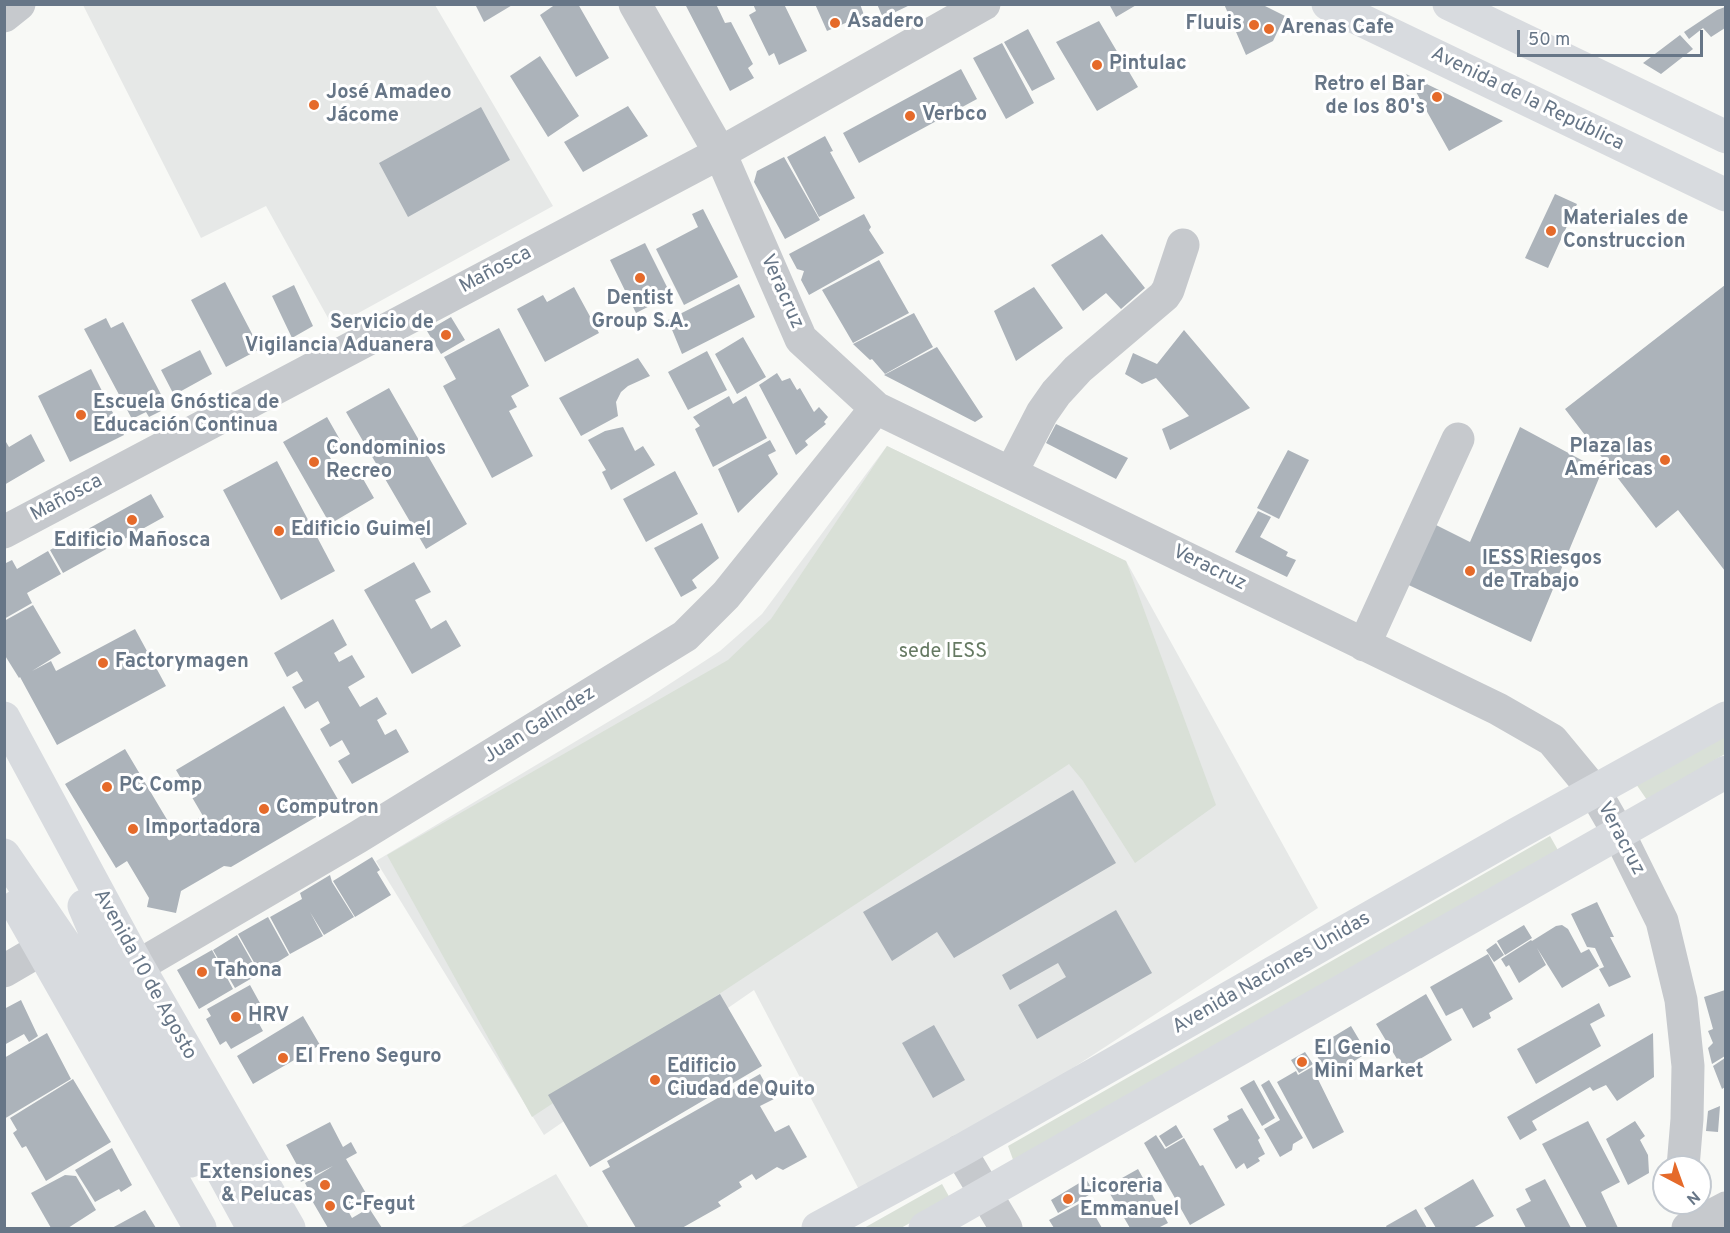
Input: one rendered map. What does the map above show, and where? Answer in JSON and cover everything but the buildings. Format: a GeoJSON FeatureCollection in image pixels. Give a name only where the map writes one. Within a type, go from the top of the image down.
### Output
{"type":"FeatureCollection","features":[{"type":"Feature","properties":{"kind":"main road","name":"Avenida de la República"},"geometry":{"type":"LineString","coordinates":[[1328,4],[1725,195]]}},
{"type":"Feature","properties":{"kind":"main road"},"geometry":{"type":"LineString","coordinates":[[1449,4],[1725,137]]}},
{"type":"Feature","properties":{"kind":"main road"},"geometry":{"type":"LineString","coordinates":[[4,718],[107,960],[253,1228]]}},
{"type":"Feature","properties":{"kind":"main road","name":"Avenida 10 de Agosto"},"geometry":{"type":"LineString","coordinates":[[4,718],[138,966],[289,1228]]}},
{"type":"Feature","properties":{"kind":"main road","name":"Avenida Naciones Unidas"},"geometry":{"type":"LineString","coordinates":[[818,1228],[960,1151],[1725,718]]}},
{"type":"Feature","properties":{"kind":"main road"},"geometry":{"type":"LineString","coordinates":[[926,1228],[1725,772]]}},
{"type":"Feature","properties":{"kind":"main road"},"geometry":{"type":"LineString","coordinates":[[4,855],[86,975],[229,1228]]}},
{"type":"Feature","properties":{"kind":"main road"},"geometry":{"type":"LineString","coordinates":[[4,882],[40,950],[200,1228]]}},
{"type":"Feature","properties":{"kind":"street"},"geometry":{"type":"LineString","coordinates":[[4,16],[19,4]]}},
{"type":"Feature","properties":{"kind":"street","name":"Veracruz"},"geometry":{"type":"LineString","coordinates":[[635,4],[720,153],[801,339],[876,408],[1498,709],[1552,740],[1595,792],[1618,832],[1662,921],[1681,1000],[1689,1066],[1684,1155]]}},
{"type":"Feature","properties":{"kind":"street","name":"Mañosca"},"geometry":{"type":"LineString","coordinates":[[4,532],[720,153],[981,6]]}},
{"type":"Feature","properties":{"kind":"street"},"geometry":{"type":"LineString","coordinates":[[1011,473],[1042,413],[1056,393],[1078,369],[1164,296],[1183,245]]}},
{"type":"Feature","properties":{"kind":"street","name":"Juan Galindez"},"geometry":{"type":"LineString","coordinates":[[138,966],[358,837],[685,636],[726,595],[876,408]]}},
{"type":"Feature","properties":{"kind":"street"},"geometry":{"type":"LineString","coordinates":[[1364,645],[1458,438]]}},
{"type":"Feature","properties":{"kind":"street"},"geometry":{"type":"LineString","coordinates":[[4,971],[40,950]]}},
{"type":"Feature","properties":{"kind":"street"},"geometry":{"type":"LineString","coordinates":[[960,1151],[1006,1228]]}},
{"type":"Feature","properties":{"kind":"street"},"geometry":{"type":"LineString","coordinates":[[1688,1228],[1725,1208]]}},
{"type":"Feature","properties":{"kind":"shaded area","name":"José Amadeo Jácome"},"geometry":{"type":"Polygon","coordinates":[[[83,5],[435,5],[553,206],[333,327],[266,206],[201,238],[83,5]]]}},
{"type":"Feature","properties":{"kind":"shaded area","name":"sede IESS"},"geometry":{"type":"Polygon","coordinates":[[[887,446],[1126,561],[1318,908],[866,1203],[754,990],[544,1135],[376,861],[648,698],[720,651],[762,614],[887,446]]]}},
{"type":"Feature","properties":{"kind":"shaded area"},"geometry":{"type":"Polygon","coordinates":[[[556,1174],[589,1228],[459,1228],[556,1174]]]}},
{"type":"Feature","properties":{"kind":"green space","name":"sede IESS"},"geometry":{"type":"Polygon","coordinates":[[[887,446],[1126,561],[1216,805],[1135,863],[1083,781],[1069,764],[532,1117],[387,855],[728,660],[771,619],[887,446]]]}},
{"type":"Feature","properties":{"kind":"green space"},"geometry":{"type":"Polygon","coordinates":[[[1725,733],[1725,754],[1647,800],[1636,784],[1725,733]]]}},
{"type":"Feature","properties":{"kind":"green space"},"geometry":{"type":"Polygon","coordinates":[[[1550,836],[1559,852],[1015,1165],[1008,1146],[1550,836]]]}},
{"type":"Feature","properties":{"kind":"green space"},"geometry":{"type":"Polygon","coordinates":[[[942,1184],[951,1200],[901,1228],[864,1228],[942,1184]]]}},
{"type":"Feature","properties":{"kind":"place","name":"Asadero"},"geometry":{"type":"Point","coordinates":[835,23]}},
{"type":"Feature","properties":{"kind":"place","name":"Fluuis"},"geometry":{"type":"Point","coordinates":[1254,25]}},
{"type":"Feature","properties":{"kind":"place","name":"Arenas Cafe"},"geometry":{"type":"Point","coordinates":[1269,29]}},
{"type":"Feature","properties":{"kind":"place","name":"Pintulac"},"geometry":{"type":"Point","coordinates":[1097,65]}},
{"type":"Feature","properties":{"kind":"place","name":"Retro el Bar de los 80's"},"geometry":{"type":"Point","coordinates":[1437,97]}},
{"type":"Feature","properties":{"kind":"place","name":"José Amadeo Jácome"},"geometry":{"type":"Point","coordinates":[314,105]}},
{"type":"Feature","properties":{"kind":"place","name":"Verbco"},"geometry":{"type":"Point","coordinates":[910,116]}},
{"type":"Feature","properties":{"kind":"place","name":"Materiales de Construccion"},"geometry":{"type":"Point","coordinates":[1551,231]}},
{"type":"Feature","properties":{"kind":"place","name":"Dentist Group S.A."},"geometry":{"type":"Point","coordinates":[640,278]}},
{"type":"Feature","properties":{"kind":"place","name":"Servicio de Vigilancia Aduanera"},"geometry":{"type":"Point","coordinates":[446,335]}},
{"type":"Feature","properties":{"kind":"place","name":"Escuela Gnóstica de Educación Continua"},"geometry":{"type":"Point","coordinates":[81,415]}},
{"type":"Feature","properties":{"kind":"place","name":"Plaza las Américas"},"geometry":{"type":"Point","coordinates":[1665,460]}},
{"type":"Feature","properties":{"kind":"place","name":"Condominios Recreo"},"geometry":{"type":"Point","coordinates":[314,462]}},
{"type":"Feature","properties":{"kind":"place","name":"Edificio Mañosca"},"geometry":{"type":"Point","coordinates":[132,520]}},
{"type":"Feature","properties":{"kind":"place","name":"Edificio Guimel"},"geometry":{"type":"Point","coordinates":[279,531]}},
{"type":"Feature","properties":{"kind":"place","name":"IESS Riesgos de Trabajo"},"geometry":{"type":"Point","coordinates":[1470,571]}},
{"type":"Feature","properties":{"kind":"place","name":"Factorymagen"},"geometry":{"type":"Point","coordinates":[103,663]}},
{"type":"Feature","properties":{"kind":"place","name":"PC Comp"},"geometry":{"type":"Point","coordinates":[107,787]}},
{"type":"Feature","properties":{"kind":"place","name":"Computron"},"geometry":{"type":"Point","coordinates":[264,809]}},
{"type":"Feature","properties":{"kind":"place","name":"Importadora"},"geometry":{"type":"Point","coordinates":[133,829]}},
{"type":"Feature","properties":{"kind":"place","name":"Tahona"},"geometry":{"type":"Point","coordinates":[202,972]}},
{"type":"Feature","properties":{"kind":"place","name":"HRV"},"geometry":{"type":"Point","coordinates":[236,1017]}},
{"type":"Feature","properties":{"kind":"place","name":"El Freno Seguro"},"geometry":{"type":"Point","coordinates":[283,1058]}},
{"type":"Feature","properties":{"kind":"place","name":"El Genio Mini Market"},"geometry":{"type":"Point","coordinates":[1302,1062]}},
{"type":"Feature","properties":{"kind":"place","name":"Edificio Ciudad de Quito"},"geometry":{"type":"Point","coordinates":[655,1080]}},
{"type":"Feature","properties":{"kind":"place","name":"Extensiones & Pelucas"},"geometry":{"type":"Point","coordinates":[325,1185]}},
{"type":"Feature","properties":{"kind":"place","name":"Licoreria Emmanuel"},"geometry":{"type":"Point","coordinates":[1068,1199]}},
{"type":"Feature","properties":{"kind":"place","name":"C-Fegut"},"geometry":{"type":"Point","coordinates":[330,1206]}}]}
